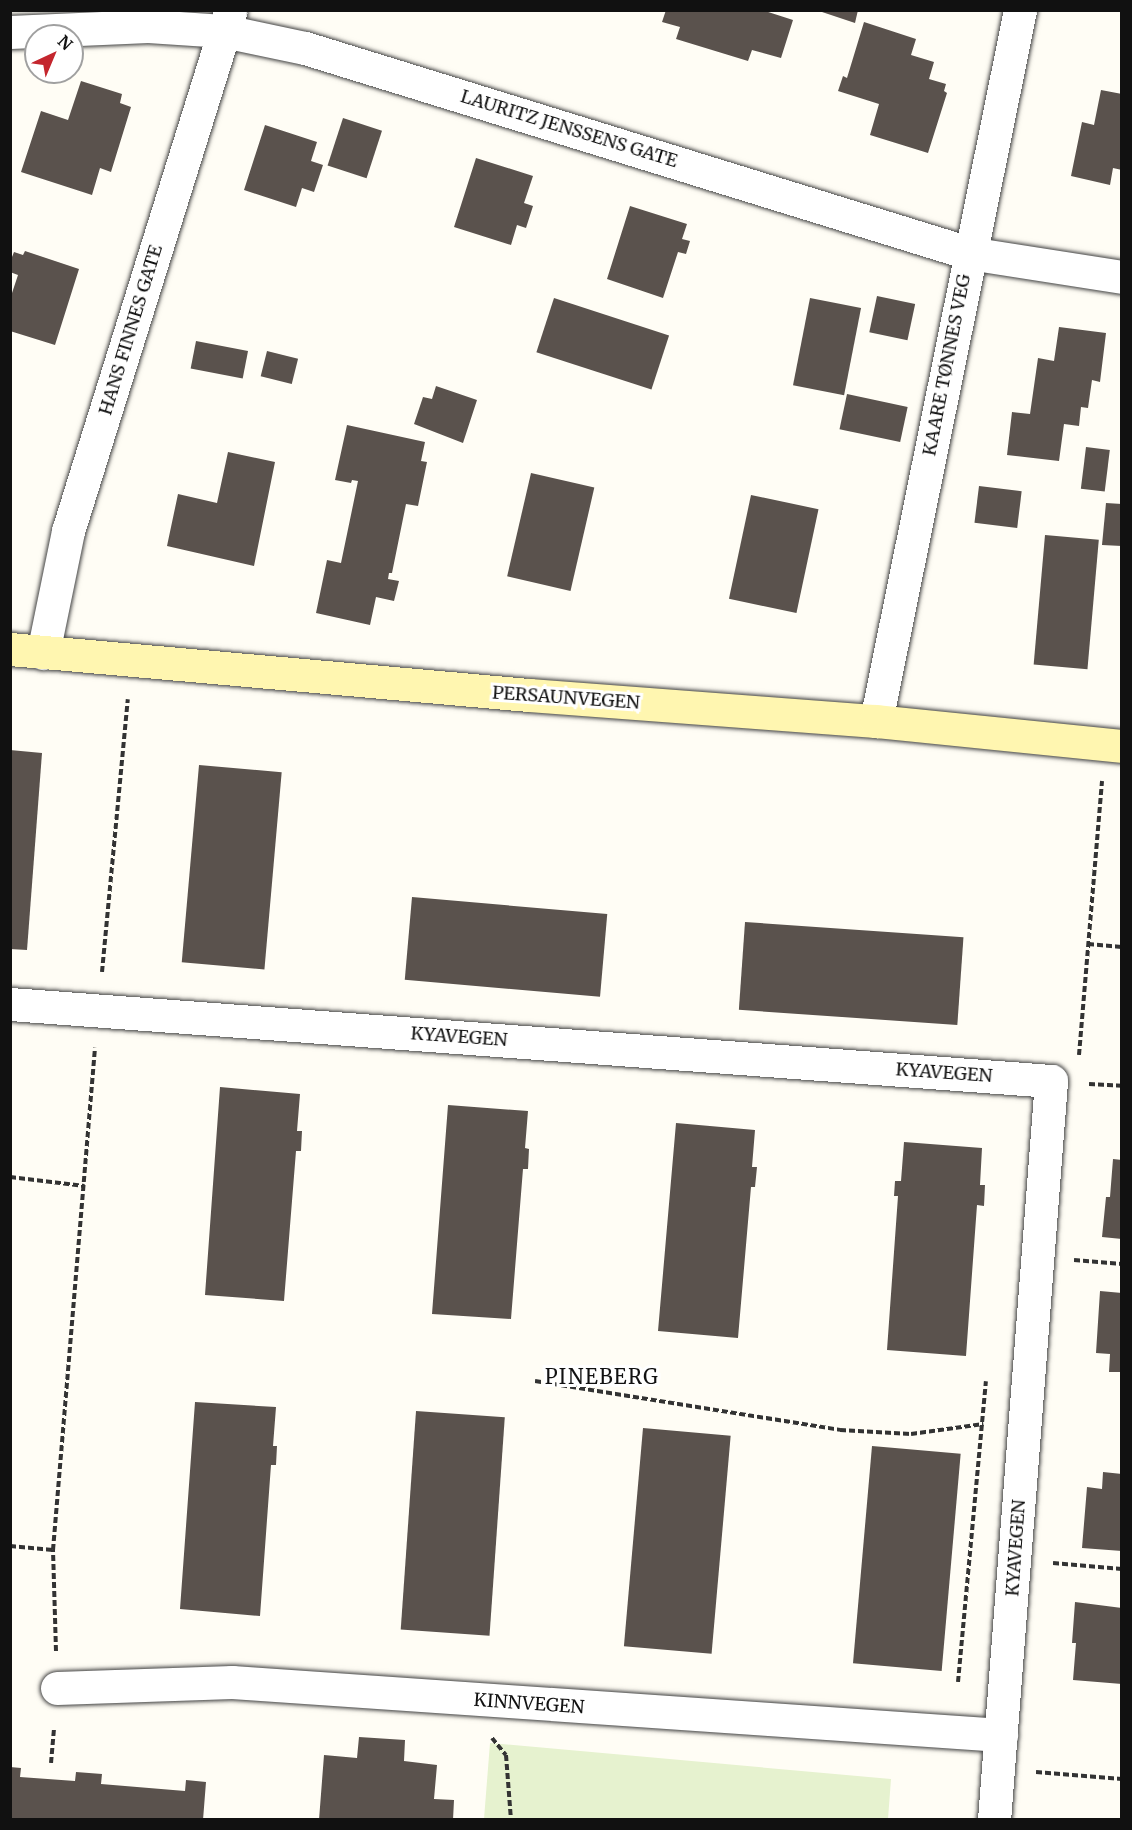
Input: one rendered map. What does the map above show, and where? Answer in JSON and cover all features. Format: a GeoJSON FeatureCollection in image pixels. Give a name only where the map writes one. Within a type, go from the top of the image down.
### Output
{"type":"FeatureCollection","features":[{"type":"Feature","properties":{"kind":"street","name":"KAARE TØNNES VEG"},"geometry":{"type":"LineString","coordinates":[[876,721],[1020,10]]}},
{"type":"Feature","properties":{"kind":"street","name":"LAURITZ JENSSENS GATE"},"geometry":{"type":"LineString","coordinates":[[10,32],[228,21],[316,52],[969,253],[1122,277]]}},
{"type":"Feature","properties":{"kind":"street","name":"HANS FINNES GATE"},"geometry":{"type":"LineString","coordinates":[[43,653],[68,531],[228,21]]}},
{"type":"Feature","properties":{"kind":"street","name":"PERSAUNVEGEN"},"geometry":{"type":"LineString","coordinates":[[10,649],[528,696],[876,721],[1114,745]]}},
{"type":"Feature","properties":{"kind":"street"},"geometry":{"type":"LineString","coordinates":[[10,1004],[98,1010]]}},
{"type":"Feature","properties":{"kind":"street","name":"KYAVEGEN"},"geometry":{"type":"LineString","coordinates":[[98,1010],[1051,1081],[994,1820]]}},
{"type":"Feature","properties":{"kind":"street","name":"KINNVEGEN"},"geometry":{"type":"LineString","coordinates":[[57,1688],[232,1682],[461,1700],[1001,1735]]}},
{"type":"Feature","properties":{"kind":"path"},"geometry":{"type":"LineString","coordinates":[[51,1763],[57,1688],[53,1550],[98,1010],[128,698]]}},
{"type":"Feature","properties":{"kind":"path"},"geometry":{"type":"LineString","coordinates":[[1078,1064],[1088,944],[1114,745]]}},
{"type":"Feature","properties":{"kind":"path"},"geometry":{"type":"LineString","coordinates":[[1088,944],[1122,947]]}},
{"type":"Feature","properties":{"kind":"path"},"geometry":{"type":"LineString","coordinates":[[10,1177],[84,1186]]}},
{"type":"Feature","properties":{"kind":"path"},"geometry":{"type":"LineString","coordinates":[[1039,1257],[1122,1264]]}},
{"type":"Feature","properties":{"kind":"path"},"geometry":{"type":"LineString","coordinates":[[535,1381],[840,1430],[911,1434],[1026,1420]]}},
{"type":"Feature","properties":{"kind":"path"},"geometry":{"type":"LineString","coordinates":[[958,1682],[985,1386]]}},
{"type":"Feature","properties":{"kind":"path"},"geometry":{"type":"LineString","coordinates":[[10,1546],[53,1550]]}},
{"type":"Feature","properties":{"kind":"path"},"geometry":{"type":"LineString","coordinates":[[1015,1560],[1122,1569]]}},
{"type":"Feature","properties":{"kind":"path"},"geometry":{"type":"LineString","coordinates":[[461,1700],[506,1755],[511,1820]]}},
{"type":"Feature","properties":{"kind":"path"},"geometry":{"type":"LineString","coordinates":[[998,1769],[1122,1779]]}},
{"type":"Feature","properties":{"kind":"green space"},"geometry":{"type":"Polygon","coordinates":[[[490,1743],[891,1779],[888,1819],[484,1819],[490,1743]]]}},
{"type":"Feature","properties":{"kind":"building"},"geometry":{"type":"Polygon","coordinates":[[[666,10],[762,10],[793,20],[781,58],[752,50],[748,61],[676,39],[680,27],[662,22],[666,10]]]}},
{"type":"Feature","properties":{"kind":"building"},"geometry":{"type":"Polygon","coordinates":[[[816,10],[858,10],[855,23],[816,10]]]}},
{"type":"Feature","properties":{"kind":"building"},"geometry":{"type":"Polygon","coordinates":[[[864,22],[916,39],[911,55],[934,62],[929,79],[946,84],[944,91],[947,93],[928,153],[870,135],[879,104],[838,91],[843,76],[847,78],[864,22]]]}},
{"type":"Feature","properties":{"kind":"building"},"geometry":{"type":"Polygon","coordinates":[[[84,82],[122,94],[120,103],[131,107],[111,172],[100,168],[92,195],[21,172],[41,111],[68,120],[80,84],[84,84],[84,82]]]}},
{"type":"Feature","properties":{"kind":"building"},"geometry":{"type":"Polygon","coordinates":[[[1101,90],[1122,94],[1122,170],[1113,168],[1110,185],[1071,176],[1082,122],[1094,125],[1101,90]]]}},
{"type":"Feature","properties":{"kind":"building"},"geometry":{"type":"Polygon","coordinates":[[[343,118],[382,131],[367,178],[328,166],[343,118]]]}},
{"type":"Feature","properties":{"kind":"building"},"geometry":{"type":"Polygon","coordinates":[[[265,125],[317,142],[311,161],[323,165],[314,192],[302,188],[296,207],[244,190],[265,125]]]}},
{"type":"Feature","properties":{"kind":"building"},"geometry":{"type":"Polygon","coordinates":[[[476,158],[533,176],[524,203],[533,206],[526,228],[517,225],[511,245],[454,227],[476,158]]]}},
{"type":"Feature","properties":{"kind":"building"},"geometry":{"type":"Polygon","coordinates":[[[630,206],[687,224],[682,239],[690,241],[686,254],[678,252],[663,298],[607,279],[630,206]]]}},
{"type":"Feature","properties":{"kind":"building"},"geometry":{"type":"Polygon","coordinates":[[[25,251],[79,269],[55,345],[10,331],[10,299],[18,275],[10,272],[10,262],[14,252],[23,255],[25,251]]]}},
{"type":"Feature","properties":{"kind":"building"},"geometry":{"type":"Polygon","coordinates":[[[877,296],[915,304],[907,340],[869,332],[877,296]]]}},
{"type":"Feature","properties":{"kind":"building"},"geometry":{"type":"Polygon","coordinates":[[[554,298],[669,335],[651,390],[536,352],[554,298]]]}},
{"type":"Feature","properties":{"kind":"building"},"geometry":{"type":"Polygon","coordinates":[[[810,298],[861,308],[844,395],[793,385],[810,298]]]}},
{"type":"Feature","properties":{"kind":"building"},"geometry":{"type":"Polygon","coordinates":[[[1059,327],[1106,333],[1100,382],[1092,380],[1088,408],[1081,407],[1079,426],[1064,424],[1059,461],[1007,455],[1012,412],[1030,414],[1038,358],[1054,361],[1059,327]]]}},
{"type":"Feature","properties":{"kind":"building"},"geometry":{"type":"Polygon","coordinates":[[[196,341],[248,351],[243,379],[191,368],[196,341]]]}},
{"type":"Feature","properties":{"kind":"building"},"geometry":{"type":"Polygon","coordinates":[[[267,351],[298,359],[292,384],[261,376],[267,351]]]}},
{"type":"Feature","properties":{"kind":"building"},"geometry":{"type":"Polygon","coordinates":[[[436,386],[477,400],[463,443],[414,424],[423,397],[432,399],[436,386]]]}},
{"type":"Feature","properties":{"kind":"building"},"geometry":{"type":"Polygon","coordinates":[[[847,394],[908,407],[900,442],[840,429],[847,394]]]}},
{"type":"Feature","properties":{"kind":"building"},"geometry":{"type":"Polygon","coordinates":[[[347,425],[425,442],[421,461],[427,462],[418,506],[406,504],[392,573],[389,573],[388,579],[399,581],[394,601],[376,597],[370,625],[316,613],[327,560],[341,563],[358,481],[352,480],[351,483],[335,480],[347,425]]]}},
{"type":"Feature","properties":{"kind":"building"},"geometry":{"type":"Polygon","coordinates":[[[1086,447],[1110,450],[1105,492],[1081,489],[1086,447]]]}},
{"type":"Feature","properties":{"kind":"building"},"geometry":{"type":"Polygon","coordinates":[[[228,452],[275,462],[254,566],[167,546],[178,494],[217,503],[228,452]]]}},
{"type":"Feature","properties":{"kind":"building"},"geometry":{"type":"Polygon","coordinates":[[[531,473],[594,488],[570,591],[507,576],[531,473]]]}},
{"type":"Feature","properties":{"kind":"building"},"geometry":{"type":"Polygon","coordinates":[[[979,486],[1022,491],[1017,528],[974,523],[979,486]]]}},
{"type":"Feature","properties":{"kind":"building"},"geometry":{"type":"Polygon","coordinates":[[[751,495],[818,509],[796,613],[729,599],[751,495]]]}},
{"type":"Feature","properties":{"kind":"building"},"geometry":{"type":"Polygon","coordinates":[[[1106,503],[1122,504],[1122,546],[1102,545],[1106,503]]]}},
{"type":"Feature","properties":{"kind":"building"},"geometry":{"type":"Polygon","coordinates":[[[1045,535],[1099,540],[1087,669],[1034,665],[1045,535]]]}},
{"type":"Feature","properties":{"kind":"building"},"geometry":{"type":"Polygon","coordinates":[[[10,750],[42,753],[27,950],[10,949],[10,750]]]}},
{"type":"Feature","properties":{"kind":"building"},"geometry":{"type":"Polygon","coordinates":[[[199,765],[282,772],[264,969],[182,962],[199,765]]]}},
{"type":"Feature","properties":{"kind":"building"},"geometry":{"type":"Polygon","coordinates":[[[412,897],[607,914],[600,997],[405,980],[412,897]]]}},
{"type":"Feature","properties":{"kind":"building"},"geometry":{"type":"Polygon","coordinates":[[[745,922],[963,937],[957,1025],[739,1010],[745,922]]]}},
{"type":"Feature","properties":{"kind":"building"},"geometry":{"type":"Polygon","coordinates":[[[220,1087],[300,1094],[297,1131],[302,1131],[301,1151],[296,1151],[284,1301],[205,1295],[220,1087]]]}},
{"type":"Feature","properties":{"kind":"building"},"geometry":{"type":"Polygon","coordinates":[[[448,1105],[528,1111],[525,1148],[529,1149],[528,1169],[523,1169],[511,1319],[432,1314],[448,1105]]]}},
{"type":"Feature","properties":{"kind":"building"},"geometry":{"type":"Polygon","coordinates":[[[676,1123],[755,1130],[752,1167],[757,1167],[755,1187],[751,1187],[738,1338],[658,1331],[676,1123]]]}},
{"type":"Feature","properties":{"kind":"building"},"geometry":{"type":"Polygon","coordinates":[[[904,1142],[982,1148],[980,1185],[985,1185],[984,1206],[977,1205],[966,1356],[887,1350],[898,1196],[894,1196],[895,1181],[901,1181],[904,1142]]]}},
{"type":"Feature","properties":{"kind":"building"},"geometry":{"type":"Polygon","coordinates":[[[1113,1159],[1122,1160],[1122,1239],[1102,1237],[1106,1197],[1110,1197],[1113,1159]]]}},
{"type":"Feature","properties":{"kind":"building"},"geometry":{"type":"Polygon","coordinates":[[[1100,1291],[1122,1293],[1122,1372],[1109,1372],[1110,1354],[1096,1353],[1100,1291]]]}},
{"type":"Feature","properties":{"kind":"building"},"geometry":{"type":"Polygon","coordinates":[[[195,1402],[276,1407],[273,1446],[277,1446],[276,1465],[271,1465],[260,1616],[180,1609],[195,1402]]]}},
{"type":"Feature","properties":{"kind":"building"},"geometry":{"type":"Polygon","coordinates":[[[416,1411],[505,1417],[490,1636],[401,1629],[416,1411]]]}},
{"type":"Feature","properties":{"kind":"building"},"geometry":{"type":"Polygon","coordinates":[[[643,1428],[731,1436],[712,1654],[624,1646],[643,1428]]]}},
{"type":"Feature","properties":{"kind":"building"},"geometry":{"type":"Polygon","coordinates":[[[872,1446],[961,1454],[942,1671],[853,1663],[872,1446]]]}},
{"type":"Feature","properties":{"kind":"building"},"geometry":{"type":"Polygon","coordinates":[[[1103,1472],[1122,1474],[1122,1551],[1082,1548],[1087,1487],[1102,1489],[1103,1472]]]}},
{"type":"Feature","properties":{"kind":"building"},"geometry":{"type":"Polygon","coordinates":[[[1075,1602],[1122,1608],[1122,1684],[1073,1680],[1076,1643],[1072,1643],[1075,1602]]]}},
{"type":"Feature","properties":{"kind":"building"},"geometry":{"type":"Polygon","coordinates":[[[359,1737],[405,1740],[404,1761],[437,1765],[434,1799],[454,1800],[453,1820],[319,1820],[324,1755],[357,1758],[359,1737]]]}},
{"type":"Feature","properties":{"kind":"building"},"geometry":{"type":"Polygon","coordinates":[[[10,1767],[21,1768],[20,1777],[75,1781],[76,1772],[102,1774],[101,1784],[185,1791],[186,1780],[206,1782],[203,1820],[10,1820],[10,1767]]]}},
{"type":"Feature","properties":{"kind":"district","name":"PINEBERG"},"geometry":{"type":"Point","coordinates":[602,1376]}}]}
